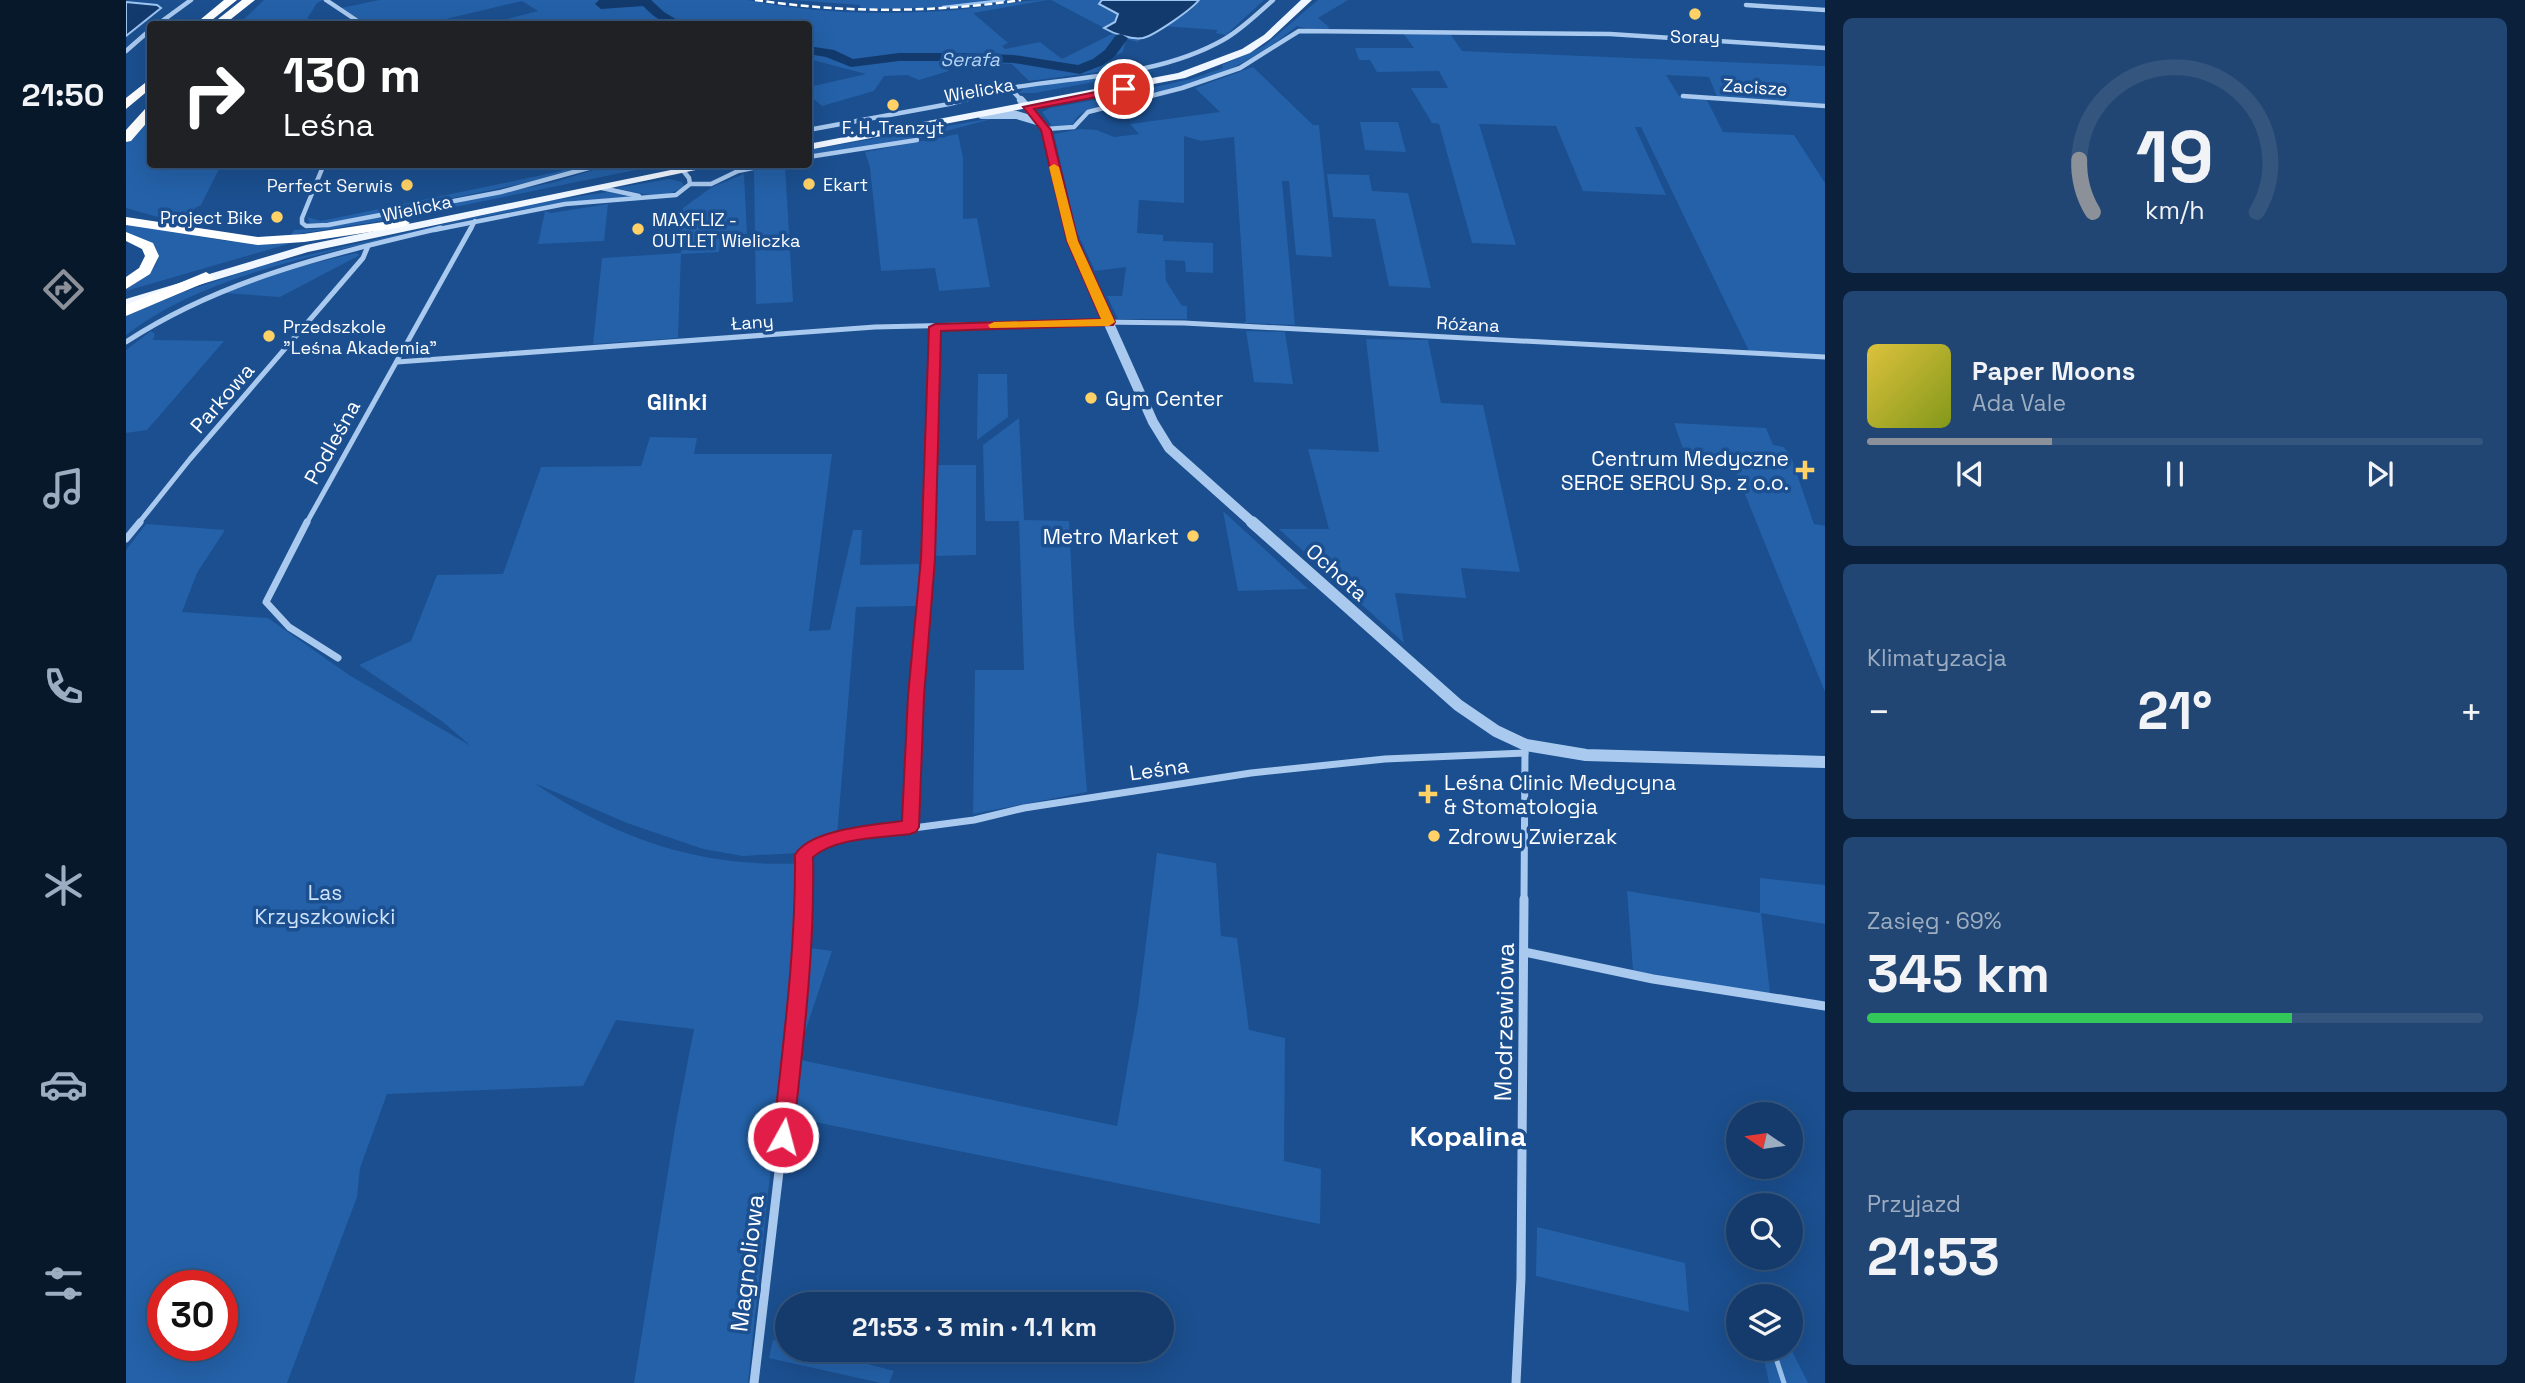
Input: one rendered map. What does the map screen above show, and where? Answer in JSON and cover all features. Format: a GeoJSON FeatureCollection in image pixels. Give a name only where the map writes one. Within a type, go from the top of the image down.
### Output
{"type":"FeatureCollection","features":[{"type":"Feature","properties":{"kind":"highway"},"geometry":{"type":"LineString","coordinates":[[204,21],[231,0]]}},
{"type":"Feature","properties":{"kind":"highway"},"geometry":{"type":"LineString","coordinates":[[222,21],[251,0]]}},
{"type":"Feature","properties":{"kind":"highway"},"geometry":{"type":"LineString","coordinates":[[234,21],[251,0]]}},
{"type":"Feature","properties":{"kind":"highway"},"geometry":{"type":"LineString","coordinates":[[126,87],[147,77]]}},
{"type":"Feature","properties":{"kind":"highway"},"geometry":{"type":"LineString","coordinates":[[126,105],[147,77]]}},
{"type":"Feature","properties":{"kind":"highway"},"geometry":{"type":"LineString","coordinates":[[126,138],[147,115]]}},
{"type":"Feature","properties":{"kind":"highway"},"geometry":{"type":"LineString","coordinates":[[126,213],[155,224]]}},
{"type":"Feature","properties":{"kind":"highway"},"geometry":{"type":"LineString","coordinates":[[126,221],[267,241],[403,223]]}},
{"type":"Feature","properties":{"kind":"highway"},"geometry":{"type":"LineString","coordinates":[[126,236],[148,246],[152,256],[145,271],[126,284]]}},
{"type":"Feature","properties":{"kind":"highway"},"geometry":{"type":"LineString","coordinates":[[126,311],[206,277]]}},
{"type":"Feature","properties":{"kind":"main road","name":"Wielicka"},"geometry":{"type":"LineString","coordinates":[[812,146],[982,115],[1073,90],[1162,73],[1216,56],[1259,31],[1295,0]]}},
{"type":"Feature","properties":{"kind":"main road"},"geometry":{"type":"LineString","coordinates":[[1024,104],[1161,82],[1212,66],[1255,45],[1307,0]]}},
{"type":"Feature","properties":{"kind":"main road","name":"Wielicka"},"geometry":{"type":"LineString","coordinates":[[812,138],[1024,104]]}},
{"type":"Feature","properties":{"kind":"main road","name":"Wielicka"},"geometry":{"type":"LineString","coordinates":[[126,294],[273,251],[675,168]]}},
{"type":"Feature","properties":{"kind":"main road","name":"Wielicka"},"geometry":{"type":"LineString","coordinates":[[126,303],[306,249],[602,188],[676,168]]}},
{"type":"Feature","properties":{"kind":"street"},"geometry":{"type":"LineString","coordinates":[[162,21],[191,0]]}},
{"type":"Feature","properties":{"kind":"street"},"geometry":{"type":"LineString","coordinates":[[326,0],[358,21]]}},
{"type":"Feature","properties":{"kind":"street"},"geometry":{"type":"LineString","coordinates":[[812,129],[949,104],[1010,88],[1146,67],[1184,57],[1221,41],[1273,0]]}},
{"type":"Feature","properties":{"kind":"street"},"geometry":{"type":"LineString","coordinates":[[1746,5],[1825,10]]}},
{"type":"Feature","properties":{"kind":"street"},"geometry":{"type":"LineString","coordinates":[[982,115],[1021,116],[1044,126],[1074,127],[1088,112],[1225,74],[1268,53],[1299,31],[1609,34],[1825,48]]}},
{"type":"Feature","properties":{"kind":"street"},"geometry":{"type":"LineString","coordinates":[[126,51],[147,33]]}},
{"type":"Feature","properties":{"kind":"street"},"geometry":{"type":"LineString","coordinates":[[1010,88],[1024,104]]}},
{"type":"Feature","properties":{"kind":"street","name":"Zacisze"},"geometry":{"type":"LineString","coordinates":[[1683,96],[1825,106]]}},
{"type":"Feature","properties":{"kind":"street","name":"Ochota"},"geometry":{"type":"LineString","coordinates":[[1024,104],[1044,126],[1072,241],[1153,422],[1169,448],[1458,705],[1526,749],[1586,755],[1825,762]]}},
{"type":"Feature","properties":{"kind":"street"},"geometry":{"type":"LineString","coordinates":[[812,157],[917,140]]}},
{"type":"Feature","properties":{"kind":"street"},"geometry":{"type":"LineString","coordinates":[[322,168],[302,218],[302,223],[306,226],[328,225],[481,195],[554,180],[591,168]]}},
{"type":"Feature","properties":{"kind":"street"},"geometry":{"type":"LineString","coordinates":[[681,168],[690,184]]}},
{"type":"Feature","properties":{"kind":"street"},"geometry":{"type":"LineString","coordinates":[[690,184],[711,184],[755,168]]}},
{"type":"Feature","properties":{"kind":"street"},"geometry":{"type":"LineString","coordinates":[[126,342],[174,311],[215,291],[292,265],[475,221],[572,203],[676,195],[690,184]]}},
{"type":"Feature","properties":{"kind":"street"},"geometry":{"type":"LineString","coordinates":[[602,188],[648,198]]}},
{"type":"Feature","properties":{"kind":"street","name":"Podleśna"},"geometry":{"type":"LineString","coordinates":[[338,658],[289,627],[266,602],[291,550],[475,221]]}},
{"type":"Feature","properties":{"kind":"street","name":"Parkowa"},"geometry":{"type":"LineString","coordinates":[[126,539],[190,459],[355,267],[368,246]]}},
{"type":"Feature","properties":{"kind":"street","name":"Łany"},"geometry":{"type":"LineString","coordinates":[[397,362],[875,327],[1109,322]]}},
{"type":"Feature","properties":{"kind":"street","name":"Różana"},"geometry":{"type":"LineString","coordinates":[[1109,322],[1184,323],[1825,357]]}},
{"type":"Feature","properties":{"kind":"street"},"geometry":{"type":"LineString","coordinates":[[910,827],[916,696],[928,559],[935,327]]}},
{"type":"Feature","properties":{"kind":"street","name":"Leśna"},"geometry":{"type":"LineString","coordinates":[[804,855],[813,847],[845,837],[974,820],[1094,796],[1304,766],[1526,749]]}},
{"type":"Feature","properties":{"kind":"street","name":"Modrzewiowa"},"geometry":{"type":"LineString","coordinates":[[1516,1383],[1521,1278],[1526,749]]}},
{"type":"Feature","properties":{"kind":"street","name":"Magnoliowa"},"geometry":{"type":"LineString","coordinates":[[754,1383],[799,1002],[805,920],[804,855]]}},
{"type":"Feature","properties":{"kind":"street"},"geometry":{"type":"LineString","coordinates":[[1524,952],[1653,979],[1825,1006]]}},
{"type":"Feature","properties":{"kind":"green space"},"geometry":{"type":"Polygon","coordinates":[[[264,0],[323,0],[317,3],[306,21],[242,21],[264,0]]]}},
{"type":"Feature","properties":{"kind":"green space"},"geometry":{"type":"Polygon","coordinates":[[[379,0],[748,0],[826,11],[905,13],[1048,0],[973,13],[1008,43],[1002,46],[1005,49],[1040,42],[1062,59],[1114,33],[1142,38],[1138,42],[1126,39],[1123,52],[1112,57],[1099,72],[1029,81],[1012,64],[941,61],[949,71],[919,80],[907,75],[884,76],[874,91],[822,106],[812,98],[812,86],[866,74],[812,60],[812,21],[499,21],[538,11],[522,1],[438,21],[362,21],[341,8],[379,0]]]}},
{"type":"Feature","properties":{"kind":"green space"},"geometry":{"type":"Polygon","coordinates":[[[792,0],[1013,0],[950,7],[860,9],[860,5],[792,0]]]}},
{"type":"Feature","properties":{"kind":"green space"},"geometry":{"type":"Polygon","coordinates":[[[1051,0],[1102,0],[1099,4],[1118,14],[1115,22],[1104,28],[1051,0]]]}},
{"type":"Feature","properties":{"kind":"green space"},"geometry":{"type":"Polygon","coordinates":[[[1199,0],[1264,0],[1226,35],[1215,33],[1218,30],[1162,26],[1191,10],[1199,0]]]}},
{"type":"Feature","properties":{"kind":"green space"},"geometry":{"type":"Polygon","coordinates":[[[1318,0],[1348,0],[1318,18],[1329,27],[1328,30],[1311,30],[1297,26],[1254,56],[1213,76],[1119,102],[1114,96],[1191,79],[1223,68],[1222,65],[1264,46],[1318,0]]]}},
{"type":"Feature","properties":{"kind":"green space"},"geometry":{"type":"Polygon","coordinates":[[[1449,32],[1462,51],[1825,66],[1825,104],[1717,97],[1709,77],[1666,75],[1679,96],[1706,98],[1723,132],[1794,135],[1825,183],[1825,355],[1749,351],[1641,127],[1635,127],[1666,195],[1583,191],[1556,126],[1479,124],[1516,245],[1472,243],[1439,124],[1432,123],[1411,88],[1448,88],[1439,71],[1377,72],[1370,60],[1359,60],[1355,48],[1414,48],[1403,33],[1449,32]]]}},
{"type":"Feature","properties":{"kind":"green space"},"geometry":{"type":"Polygon","coordinates":[[[1253,67],[1313,125],[1319,125],[1332,257],[1296,255],[1289,181],[1282,181],[1295,325],[1243,323],[1246,321],[1234,137],[1201,141],[1184,136],[1184,203],[1139,200],[1137,233],[1163,235],[1163,241],[1213,243],[1213,273],[1186,272],[1185,261],[1165,260],[1166,281],[1182,306],[1187,306],[1187,319],[1118,319],[1107,296],[1122,296],[1126,267],[1095,271],[1076,230],[1054,134],[1080,129],[1097,130],[1114,137],[1139,134],[1130,124],[1220,112],[1195,88],[1253,67]]]}},
{"type":"Feature","properties":{"kind":"green space"},"geometry":{"type":"Polygon","coordinates":[[[1158,70],[1035,93],[1019,93],[1025,87],[1158,70]]]}},
{"type":"Feature","properties":{"kind":"green space"},"geometry":{"type":"Polygon","coordinates":[[[1111,97],[1116,103],[1086,111],[1076,118],[1073,124],[1065,127],[1052,126],[1042,112],[1050,108],[1111,97]]]}},
{"type":"Feature","properties":{"kind":"green space"},"geometry":{"type":"Polygon","coordinates":[[[999,117],[916,139],[812,156],[812,149],[999,117]]]}},
{"type":"Feature","properties":{"kind":"green space"},"geometry":{"type":"Polygon","coordinates":[[[147,120],[147,168],[220,168],[201,205],[195,208],[186,225],[126,208],[126,143],[147,120]]]}},
{"type":"Feature","properties":{"kind":"green space"},"geometry":{"type":"Polygon","coordinates":[[[1360,122],[1398,122],[1406,152],[1365,150],[1360,122]]]}},
{"type":"Feature","properties":{"kind":"green space"},"geometry":{"type":"Polygon","coordinates":[[[958,134],[963,158],[963,219],[977,218],[990,287],[939,291],[935,268],[881,271],[870,168],[865,152],[958,134]]]}},
{"type":"Feature","properties":{"kind":"green space"},"geometry":{"type":"Polygon","coordinates":[[[582,168],[550,178],[325,224],[310,223],[307,217],[321,221],[582,168]]]}},
{"type":"Feature","properties":{"kind":"green space"},"geometry":{"type":"Polygon","coordinates":[[[600,168],[645,168],[401,218],[291,235],[294,230],[317,229],[551,183],[600,168]]]}},
{"type":"Feature","properties":{"kind":"green space"},"geometry":{"type":"Polygon","coordinates":[[[785,168],[793,302],[756,304],[754,170],[785,168]]]}},
{"type":"Feature","properties":{"kind":"green space"},"geometry":{"type":"Polygon","coordinates":[[[744,174],[747,234],[721,234],[719,252],[681,254],[678,338],[593,344],[602,258],[681,253],[683,208],[712,187],[744,174]]]}},
{"type":"Feature","properties":{"kind":"green space"},"geometry":{"type":"Polygon","coordinates":[[[1327,174],[1369,175],[1372,191],[1408,193],[1431,288],[1389,286],[1375,219],[1333,217],[1327,174]]]}},
{"type":"Feature","properties":{"kind":"green space"},"geometry":{"type":"Polygon","coordinates":[[[669,179],[682,182],[684,186],[660,195],[616,188],[669,179]]]}},
{"type":"Feature","properties":{"kind":"green space"},"geometry":{"type":"Polygon","coordinates":[[[608,192],[631,197],[504,213],[280,265],[215,286],[184,300],[126,335],[126,316],[186,291],[264,265],[541,202],[608,192]]]}},
{"type":"Feature","properties":{"kind":"green space"},"geometry":{"type":"Polygon","coordinates":[[[608,204],[604,241],[538,244],[545,211],[551,213],[608,204]]]}},
{"type":"Feature","properties":{"kind":"green space"},"geometry":{"type":"Polygon","coordinates":[[[126,224],[227,241],[295,242],[126,291],[155,266],[158,252],[149,242],[126,234],[126,224]]]}},
{"type":"Feature","properties":{"kind":"green space"},"geometry":{"type":"Polygon","coordinates":[[[356,253],[360,255],[280,297],[224,293],[294,268],[356,253]]]}},
{"type":"Feature","properties":{"kind":"green space"},"geometry":{"type":"Polygon","coordinates":[[[151,331],[155,334],[153,340],[224,341],[147,430],[126,433],[126,350],[151,331]]]}},
{"type":"Feature","properties":{"kind":"green space"},"geometry":{"type":"Polygon","coordinates":[[[1246,331],[1285,332],[1293,384],[1254,382],[1246,331]]]}},
{"type":"Feature","properties":{"kind":"green space"},"geometry":{"type":"Polygon","coordinates":[[[1366,339],[1428,340],[1441,403],[1483,405],[1520,572],[1461,568],[1466,598],[1395,593],[1404,643],[1279,529],[1329,529],[1308,449],[1379,452],[1366,339]]]}},
{"type":"Feature","properties":{"kind":"green space"},"geometry":{"type":"Polygon","coordinates":[[[978,374],[1007,374],[1008,417],[977,440],[978,374]]]}},
{"type":"Feature","properties":{"kind":"green space"},"geometry":{"type":"Polygon","coordinates":[[[1019,418],[1024,520],[1069,521],[1087,792],[973,814],[975,670],[1024,670],[1019,521],[985,521],[983,445],[1019,418]]]}},
{"type":"Feature","properties":{"kind":"green space"},"geometry":{"type":"Polygon","coordinates":[[[1674,423],[1766,428],[1773,445],[1784,447],[1791,457],[1814,524],[1825,526],[1825,692],[1734,467],[1688,463],[1674,423]]]}},
{"type":"Feature","properties":{"kind":"green space","name":"Las Krzyszkowicki"},"geometry":{"type":"Polygon","coordinates":[[[650,437],[697,438],[694,454],[832,454],[809,631],[830,630],[853,530],[862,530],[860,565],[919,564],[918,606],[856,607],[837,836],[798,853],[743,856],[703,849],[627,823],[534,783],[598,821],[664,847],[733,861],[808,863],[794,1014],[778,1099],[748,1383],[634,1383],[676,1122],[694,1029],[616,1020],[583,1086],[387,1094],[360,1168],[357,1197],[287,1383],[126,1383],[126,550],[146,524],[225,530],[197,573],[182,612],[268,618],[349,675],[471,746],[443,722],[359,665],[411,641],[437,575],[503,574],[541,467],[641,466],[650,437]]]}},
{"type":"Feature","properties":{"kind":"green space"},"geometry":{"type":"Polygon","coordinates":[[[934,465],[976,465],[976,555],[933,556],[934,465]]]}},
{"type":"Feature","properties":{"kind":"green space"},"geometry":{"type":"Polygon","coordinates":[[[1223,511],[1308,589],[1238,591],[1223,511]]]}},
{"type":"Feature","properties":{"kind":"green space"},"geometry":{"type":"Polygon","coordinates":[[[1157,853],[1216,863],[1221,936],[1237,938],[1249,1030],[1285,1038],[1284,1161],[1321,1169],[1320,1224],[790,1117],[797,1059],[1117,1126],[1138,1007],[1157,853]]]}},
{"type":"Feature","properties":{"kind":"green space"},"geometry":{"type":"Polygon","coordinates":[[[1760,878],[1825,885],[1825,924],[1761,913],[1771,1002],[1633,970],[1627,891],[1760,913],[1760,878]]]}},
{"type":"Feature","properties":{"kind":"green space"},"geometry":{"type":"Polygon","coordinates":[[[811,948],[832,951],[799,1051],[811,948]]]}},
{"type":"Feature","properties":{"kind":"green space"},"geometry":{"type":"Polygon","coordinates":[[[1537,1227],[1685,1263],[1689,1312],[1536,1276],[1537,1227]]]}},
{"type":"Feature","properties":{"kind":"green space"},"geometry":{"type":"Polygon","coordinates":[[[773,1340],[775,1340],[775,1359],[769,1358],[773,1340]]]}},
{"type":"Feature","properties":{"kind":"green space"},"geometry":{"type":"Polygon","coordinates":[[[1764,1361],[1797,1361],[1808,1383],[1769,1383],[1764,1361]]]}},
{"type":"Feature","properties":{"kind":"green space"},"geometry":{"type":"Polygon","coordinates":[[[787,1362],[860,1362],[894,1371],[889,1383],[787,1362]]]}},
{"type":"Feature","properties":{"kind":"shaded area"},"geometry":{"type":"Polygon","coordinates":[[[1102,0],[1199,0],[1164,27],[1149,36],[1139,38],[1123,36],[1104,28],[1115,22],[1118,14],[1099,4],[1102,0]]]}},
{"type":"Feature","properties":{"kind":"shaded area"},"geometry":{"type":"Polygon","coordinates":[[[126,2],[157,5],[161,8],[126,36],[126,2]]]}},
{"type":"Feature","properties":{"kind":"waterway","name":"Serafa"},"geometry":{"type":"LineString","coordinates":[[606,0],[602,4],[606,6],[646,2],[659,15],[671,21]]}},
{"type":"Feature","properties":{"kind":"waterway"},"geometry":{"type":"LineString","coordinates":[[943,7],[1004,0]]}},
{"type":"Feature","properties":{"kind":"waterway","name":"Serafa"},"geometry":{"type":"LineString","coordinates":[[812,51],[829,53],[851,63],[899,57],[959,57],[1014,59],[1080,70],[1110,53],[1121,38]]}},
{"type":"Feature","properties":{"kind":"waterway"},"geometry":{"type":"LineString","coordinates":[[1777,1361],[1784,1383]]}},
{"type":"Feature","properties":{"kind":"railway"},"geometry":{"type":"LineString","coordinates":[[755,0],[888,10],[1021,0]]}},
{"type":"Feature","properties":{"kind":"slow traffic"},"geometry":{"type":"LineString","coordinates":[[994,325],[1109,322],[1072,241],[1054,167]]}},
{"type":"Feature","properties":{"kind":"place","name":"Soray"},"geometry":{"type":"Point","coordinates":[1695,14]}},
{"type":"Feature","properties":{"kind":"place","name":"F. H. Tranzyt"},"geometry":{"type":"Point","coordinates":[893,105]}},
{"type":"Feature","properties":{"kind":"place","name":"Ekart"},"geometry":{"type":"Point","coordinates":[809,184]}},
{"type":"Feature","properties":{"kind":"place","name":"Perfect Serwis"},"geometry":{"type":"Point","coordinates":[407,185]}},
{"type":"Feature","properties":{"kind":"place","name":"Project Bike"},"geometry":{"type":"Point","coordinates":[277,217]}},
{"type":"Feature","properties":{"kind":"place","name":"MAXFLIZ - OUTLET Wieliczka"},"geometry":{"type":"Point","coordinates":[638,229]}},
{"type":"Feature","properties":{"kind":"place","name":"Przedszkole \"Leśna Akademia\""},"geometry":{"type":"Point","coordinates":[269,336]}},
{"type":"Feature","properties":{"kind":"place","name":"Gym Center"},"geometry":{"type":"Point","coordinates":[1091,398]}},
{"type":"Feature","properties":{"kind":"place","name":"Centrum Medyczne SERCE SERCU Sp. z o.o."},"geometry":{"type":"Point","coordinates":[1805,470]}},
{"type":"Feature","properties":{"kind":"place","name":"Metro Market"},"geometry":{"type":"Point","coordinates":[1193,536]}},
{"type":"Feature","properties":{"kind":"place","name":"Leśna Clinic Medycyna & Stomatologia"},"geometry":{"type":"Point","coordinates":[1428,794]}},
{"type":"Feature","properties":{"kind":"place","name":"Zdrowy Zwierzak"},"geometry":{"type":"Point","coordinates":[1434,836]}},
{"type":"Feature","properties":{"kind":"district","name":"Glinki"},"geometry":{"type":"Point","coordinates":[677,402]}},
{"type":"Feature","properties":{"kind":"district","name":"Kopalina"},"geometry":{"type":"Point","coordinates":[1468,1136]}},
{"type":"Feature","properties":{"kind":"route"},"geometry":{"type":"LineString","coordinates":[[783,1137],[799,1002],[805,920],[804,855],[813,847],[845,837],[910,827],[916,696],[928,559],[935,327],[1109,322],[1072,241],[1046,130],[1028,107],[1124,89]]}}]}
